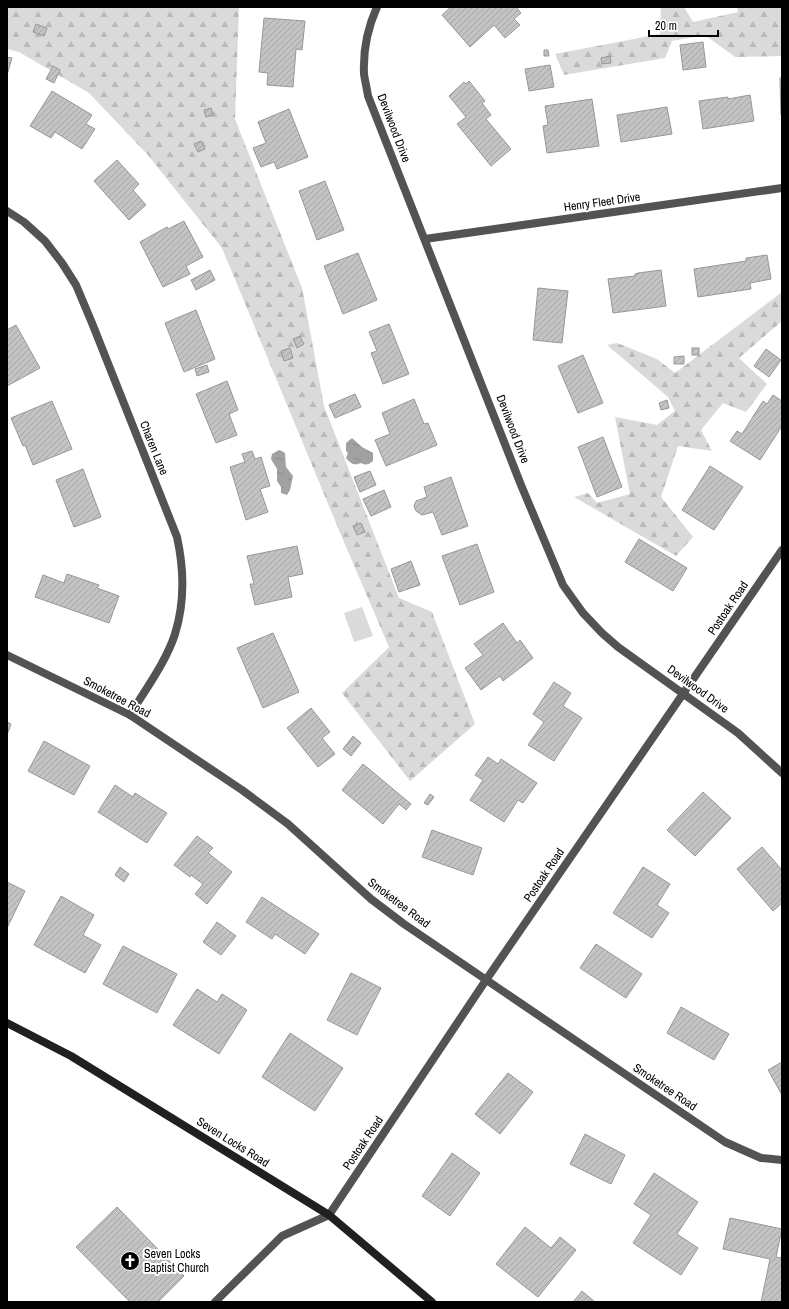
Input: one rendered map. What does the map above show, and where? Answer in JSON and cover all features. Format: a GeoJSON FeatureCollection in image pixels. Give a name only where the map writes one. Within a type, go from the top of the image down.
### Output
{"type":"FeatureCollection","features":[{"type":"Feature","properties":{"kind":"main road","name":"Seven Locks Road"},"geometry":{"type":"LineString","coordinates":[[7,1023],[71,1056],[329,1215],[432,1302]]}},
{"type":"Feature","properties":{"kind":"street","name":"Devilwood Drive"},"geometry":{"type":"LineString","coordinates":[[376,7],[368,31],[365,53],[364,74],[368,96],[521,485],[563,584],[583,613],[618,647],[738,733],[782,773]]}},
{"type":"Feature","properties":{"kind":"street","name":"Henry Fleet Drive"},"geometry":{"type":"LineString","coordinates":[[425,239],[782,188]]}},
{"type":"Feature","properties":{"kind":"street","name":"Charen Lane"},"geometry":{"type":"LineString","coordinates":[[7,211],[24,222],[45,241],[70,274],[76,285],[177,537],[183,580],[180,615],[175,635],[164,658],[130,715]]}},
{"type":"Feature","properties":{"kind":"street","name":"Postoak Road"},"geometry":{"type":"LineString","coordinates":[[329,1215],[486,980],[782,550]]}},
{"type":"Feature","properties":{"kind":"street","name":"Smoketree Road"},"geometry":{"type":"LineString","coordinates":[[7,655],[130,715],[242,790],[288,824],[371,899],[404,924],[486,980],[725,1142],[761,1158],[782,1160]]}},
{"type":"Feature","properties":{"kind":"street"},"geometry":{"type":"LineString","coordinates":[[215,1302],[282,1236],[329,1215]]}},
{"type":"Feature","properties":{"kind":"green space"},"geometry":{"type":"Polygon","coordinates":[[[7,7],[239,7],[235,119],[302,288],[324,406],[399,598],[432,612],[475,724],[410,781],[342,693],[389,647],[222,248],[147,154],[89,93],[19,52],[7,49],[7,7]]]}},
{"type":"Feature","properties":{"kind":"green space"},"geometry":{"type":"Polygon","coordinates":[[[661,7],[684,7],[693,22],[738,12],[737,7],[782,7],[782,56],[735,57],[705,35],[672,41],[665,58],[564,75],[555,54],[660,34],[661,7]]]}},
{"type":"Feature","properties":{"kind":"green space"},"geometry":{"type":"Polygon","coordinates":[[[782,292],[782,321],[739,358],[767,384],[746,412],[723,403],[701,430],[712,451],[678,446],[661,497],[693,537],[676,556],[574,497],[588,493],[597,503],[630,494],[615,417],[657,425],[675,411],[668,397],[607,345],[617,343],[657,359],[675,373],[782,292]]]}},
{"type":"Feature","properties":{"kind":"green space"},"geometry":{"type":"Polygon","coordinates":[[[362,607],[373,636],[354,642],[344,613],[362,607]]]}},
{"type":"Feature","properties":{"kind":"water"},"geometry":{"type":"Polygon","coordinates":[[[352,438],[362,447],[373,453],[373,461],[368,464],[354,464],[346,458],[348,453],[346,451],[346,443],[352,438]]]}},
{"type":"Feature","properties":{"kind":"water"},"geometry":{"type":"Polygon","coordinates":[[[279,450],[285,453],[286,467],[293,476],[290,490],[287,495],[281,493],[281,487],[277,481],[277,469],[271,459],[272,454],[279,450]]]}},
{"type":"Feature","properties":{"kind":"building"},"geometry":{"type":"Polygon","coordinates":[[[451,7],[516,7],[521,13],[514,19],[520,25],[505,38],[494,25],[470,47],[442,15],[451,7]]]}},
{"type":"Feature","properties":{"kind":"building"},"geometry":{"type":"Polygon","coordinates":[[[264,18],[305,21],[302,50],[296,49],[293,87],[267,85],[268,73],[259,72],[264,18]]]}},
{"type":"Feature","properties":{"kind":"building"},"geometry":{"type":"Polygon","coordinates":[[[36,24],[47,28],[44,36],[33,32],[36,24]]]}},
{"type":"Feature","properties":{"kind":"building"},"geometry":{"type":"Polygon","coordinates":[[[703,42],[706,67],[683,70],[680,45],[703,42]]]}},
{"type":"Feature","properties":{"kind":"building"},"geometry":{"type":"Polygon","coordinates":[[[544,50],[548,50],[549,56],[544,56],[544,50]]]}},
{"type":"Feature","properties":{"kind":"building"},"geometry":{"type":"Polygon","coordinates":[[[610,56],[611,63],[602,64],[601,58],[610,56]]]}},
{"type":"Feature","properties":{"kind":"building"},"geometry":{"type":"Polygon","coordinates":[[[7,57],[12,58],[7,75],[7,57]]]}},
{"type":"Feature","properties":{"kind":"building"},"geometry":{"type":"Polygon","coordinates":[[[550,65],[554,87],[529,91],[525,69],[550,65]]]}},
{"type":"Feature","properties":{"kind":"building"},"geometry":{"type":"Polygon","coordinates":[[[53,66],[60,70],[54,83],[46,79],[53,66]]]}},
{"type":"Feature","properties":{"kind":"building"},"geometry":{"type":"Polygon","coordinates":[[[780,78],[782,78],[782,115],[781,115],[780,78]]]}},
{"type":"Feature","properties":{"kind":"building"},"geometry":{"type":"Polygon","coordinates":[[[469,81],[485,101],[482,103],[491,115],[486,119],[511,149],[491,166],[457,124],[466,117],[449,96],[464,82],[466,84],[469,81]]]}},
{"type":"Feature","properties":{"kind":"building"},"geometry":{"type":"Polygon","coordinates":[[[52,91],[92,115],[86,124],[95,129],[82,149],[55,132],[51,138],[30,126],[52,91]]]}},
{"type":"Feature","properties":{"kind":"building"},"geometry":{"type":"Polygon","coordinates":[[[750,95],[754,121],[703,129],[699,101],[728,97],[728,99],[750,95]]]}},
{"type":"Feature","properties":{"kind":"building"},"geometry":{"type":"Polygon","coordinates":[[[592,99],[599,146],[547,153],[543,126],[548,125],[545,106],[592,99]]]}},
{"type":"Feature","properties":{"kind":"building"},"geometry":{"type":"Polygon","coordinates":[[[667,107],[672,134],[621,142],[617,115],[667,107]]]}},
{"type":"Feature","properties":{"kind":"building"},"geometry":{"type":"Polygon","coordinates":[[[211,108],[213,115],[206,117],[204,110],[211,108]]]}},
{"type":"Feature","properties":{"kind":"building"},"geometry":{"type":"Polygon","coordinates":[[[289,109],[308,157],[277,169],[274,162],[261,167],[253,148],[266,143],[258,122],[289,109]]]}},
{"type":"Feature","properties":{"kind":"building"},"geometry":{"type":"Polygon","coordinates":[[[201,141],[205,149],[198,152],[194,144],[201,141]]]}},
{"type":"Feature","properties":{"kind":"building"},"geometry":{"type":"Polygon","coordinates":[[[117,160],[139,184],[133,190],[146,205],[129,220],[94,181],[117,160]]]}},
{"type":"Feature","properties":{"kind":"building"},"geometry":{"type":"Polygon","coordinates":[[[325,181],[344,230],[317,240],[299,191],[325,181]]]}},
{"type":"Feature","properties":{"kind":"building"},"geometry":{"type":"Polygon","coordinates":[[[184,221],[203,257],[186,266],[190,274],[163,287],[140,242],[167,227],[168,229],[184,221]]]}},
{"type":"Feature","properties":{"kind":"building"},"geometry":{"type":"Polygon","coordinates":[[[358,253],[377,300],[343,314],[324,266],[358,253]]]}},
{"type":"Feature","properties":{"kind":"building"},"geometry":{"type":"Polygon","coordinates":[[[767,255],[771,279],[750,283],[751,289],[698,297],[694,269],[746,261],[746,258],[767,255]]]}},
{"type":"Feature","properties":{"kind":"building"},"geometry":{"type":"Polygon","coordinates":[[[210,270],[215,280],[196,290],[191,280],[210,270]]]}},
{"type":"Feature","properties":{"kind":"building"},"geometry":{"type":"Polygon","coordinates":[[[661,270],[666,306],[613,313],[608,279],[635,276],[635,274],[638,273],[661,270]]]}},
{"type":"Feature","properties":{"kind":"building"},"geometry":{"type":"Polygon","coordinates":[[[538,288],[568,291],[562,343],[533,340],[538,288]]]}},
{"type":"Feature","properties":{"kind":"building"},"geometry":{"type":"Polygon","coordinates":[[[196,310],[215,359],[184,372],[165,323],[196,310]]]}},
{"type":"Feature","properties":{"kind":"building"},"geometry":{"type":"Polygon","coordinates":[[[389,324],[409,374],[383,384],[371,353],[377,351],[369,332],[389,324]]]}},
{"type":"Feature","properties":{"kind":"building"},"geometry":{"type":"Polygon","coordinates":[[[16,325],[40,368],[7,386],[7,330],[16,325]]]}},
{"type":"Feature","properties":{"kind":"building"},"geometry":{"type":"Polygon","coordinates":[[[300,336],[304,344],[297,348],[293,339],[300,336]]]}},
{"type":"Feature","properties":{"kind":"building"},"geometry":{"type":"Polygon","coordinates":[[[290,348],[293,358],[284,361],[281,351],[290,348]]]}},
{"type":"Feature","properties":{"kind":"building"},"geometry":{"type":"Polygon","coordinates":[[[692,348],[699,348],[699,355],[692,355],[692,348]]]}},
{"type":"Feature","properties":{"kind":"building"},"geometry":{"type":"Polygon","coordinates":[[[766,349],[781,360],[769,377],[754,366],[766,349]]]}},
{"type":"Feature","properties":{"kind":"building"},"geometry":{"type":"Polygon","coordinates":[[[583,355],[603,403],[578,413],[558,366],[583,355]]]}},
{"type":"Feature","properties":{"kind":"building"},"geometry":{"type":"Polygon","coordinates":[[[684,356],[684,364],[674,364],[674,357],[684,356]]]}},
{"type":"Feature","properties":{"kind":"building"},"geometry":{"type":"Polygon","coordinates":[[[207,365],[209,372],[197,376],[195,369],[207,365]]]}},
{"type":"Feature","properties":{"kind":"building"},"geometry":{"type":"Polygon","coordinates":[[[227,381],[238,410],[229,414],[237,435],[216,443],[196,394],[227,381]]]}},
{"type":"Feature","properties":{"kind":"building"},"geometry":{"type":"Polygon","coordinates":[[[355,394],[361,407],[335,418],[329,405],[355,394]]]}},
{"type":"Feature","properties":{"kind":"building"},"geometry":{"type":"Polygon","coordinates":[[[773,395],[782,401],[782,426],[760,460],[730,441],[737,431],[742,434],[763,401],[767,404],[773,395]]]}},
{"type":"Feature","properties":{"kind":"building"},"geometry":{"type":"Polygon","coordinates":[[[414,399],[424,424],[428,423],[437,445],[386,466],[375,440],[390,434],[382,413],[414,399]]]}},
{"type":"Feature","properties":{"kind":"building"},"geometry":{"type":"Polygon","coordinates":[[[667,400],[669,408],[661,410],[659,403],[667,400]]]}},
{"type":"Feature","properties":{"kind":"building"},"geometry":{"type":"Polygon","coordinates":[[[52,401],[72,449],[33,465],[25,445],[23,446],[11,418],[52,401]]]}},
{"type":"Feature","properties":{"kind":"building"},"geometry":{"type":"Polygon","coordinates":[[[603,437],[622,487],[597,497],[578,447],[603,437]]]}},
{"type":"Feature","properties":{"kind":"building"},"geometry":{"type":"Polygon","coordinates":[[[252,451],[255,459],[261,457],[270,486],[260,489],[268,512],[246,520],[230,467],[245,462],[242,454],[252,451]]]}},
{"type":"Feature","properties":{"kind":"building"},"geometry":{"type":"Polygon","coordinates":[[[710,466],[743,487],[714,530],[682,510],[710,466]]]}},
{"type":"Feature","properties":{"kind":"building"},"geometry":{"type":"Polygon","coordinates":[[[83,469],[101,517],[74,527],[56,480],[83,469]]]}},
{"type":"Feature","properties":{"kind":"building"},"geometry":{"type":"Polygon","coordinates":[[[370,471],[376,485],[360,492],[354,477],[370,471]]]}},
{"type":"Feature","properties":{"kind":"building"},"geometry":{"type":"Polygon","coordinates":[[[451,477],[468,526],[442,535],[433,512],[422,515],[416,511],[414,506],[416,501],[427,497],[424,487],[451,477]]]}},
{"type":"Feature","properties":{"kind":"building"},"geometry":{"type":"Polygon","coordinates":[[[384,490],[391,507],[371,516],[363,499],[384,490]]]}},
{"type":"Feature","properties":{"kind":"building"},"geometry":{"type":"Polygon","coordinates":[[[361,523],[365,532],[357,535],[353,526],[361,523]]]}},
{"type":"Feature","properties":{"kind":"building"},"geometry":{"type":"Polygon","coordinates":[[[639,539],[687,568],[673,591],[625,562],[639,539]]]}},
{"type":"Feature","properties":{"kind":"building"},"geometry":{"type":"Polygon","coordinates":[[[477,544],[494,592],[460,605],[442,556],[477,544]]]}},
{"type":"Feature","properties":{"kind":"building"},"geometry":{"type":"Polygon","coordinates":[[[297,546],[303,574],[288,577],[292,597],[255,605],[250,584],[254,584],[247,556],[297,546]]]}},
{"type":"Feature","properties":{"kind":"building"},"geometry":{"type":"Polygon","coordinates":[[[411,561],[420,585],[399,592],[391,569],[411,561]]]}},
{"type":"Feature","properties":{"kind":"building"},"geometry":{"type":"Polygon","coordinates":[[[67,574],[99,585],[97,588],[119,596],[109,623],[35,597],[43,575],[64,583],[67,574]]]}},
{"type":"Feature","properties":{"kind":"building"},"geometry":{"type":"Polygon","coordinates":[[[503,623],[517,643],[520,640],[533,658],[503,681],[500,676],[481,690],[465,668],[483,655],[474,644],[503,623]]]}},
{"type":"Feature","properties":{"kind":"building"},"geometry":{"type":"Polygon","coordinates":[[[273,633],[299,692],[263,708],[237,648],[273,633]]]}},
{"type":"Feature","properties":{"kind":"building"},"geometry":{"type":"Polygon","coordinates":[[[554,682],[571,693],[563,706],[582,718],[554,761],[528,745],[544,722],[533,714],[554,682]]]}},
{"type":"Feature","properties":{"kind":"building"},"geometry":{"type":"Polygon","coordinates":[[[311,708],[330,732],[322,738],[335,754],[318,767],[287,728],[311,708]]]}},
{"type":"Feature","properties":{"kind":"building"},"geometry":{"type":"Polygon","coordinates":[[[7,722],[11,724],[7,735],[7,722]]]}},
{"type":"Feature","properties":{"kind":"building"},"geometry":{"type":"Polygon","coordinates":[[[353,736],[361,743],[351,756],[343,749],[353,736]]]}},
{"type":"Feature","properties":{"kind":"building"},"geometry":{"type":"Polygon","coordinates":[[[44,741],[90,766],[74,795],[28,771],[44,741]]]}},
{"type":"Feature","properties":{"kind":"building"},"geometry":{"type":"Polygon","coordinates":[[[488,757],[498,764],[501,759],[537,783],[523,803],[518,800],[504,822],[470,800],[483,780],[475,775],[488,757]]]}},
{"type":"Feature","properties":{"kind":"building"},"geometry":{"type":"Polygon","coordinates":[[[363,764],[411,804],[406,810],[399,804],[383,824],[342,790],[363,764]]]}},
{"type":"Feature","properties":{"kind":"building"},"geometry":{"type":"Polygon","coordinates":[[[115,785],[133,797],[135,793],[167,813],[147,843],[98,812],[115,785]]]}},
{"type":"Feature","properties":{"kind":"building"},"geometry":{"type":"Polygon","coordinates":[[[703,792],[731,818],[695,856],[667,830],[703,792]]]}},
{"type":"Feature","properties":{"kind":"building"},"geometry":{"type":"Polygon","coordinates":[[[430,794],[434,797],[428,805],[424,803],[430,794]]]}},
{"type":"Feature","properties":{"kind":"building"},"geometry":{"type":"Polygon","coordinates":[[[432,830],[482,848],[473,875],[422,857],[432,830]]]}},
{"type":"Feature","properties":{"kind":"building"},"geometry":{"type":"Polygon","coordinates":[[[197,836],[213,848],[208,853],[232,872],[207,904],[195,894],[203,884],[191,875],[190,877],[174,865],[197,836]]]}},
{"type":"Feature","properties":{"kind":"building"},"geometry":{"type":"Polygon","coordinates":[[[762,847],[782,870],[782,903],[773,911],[737,869],[762,847]]]}},
{"type":"Feature","properties":{"kind":"building"},"geometry":{"type":"Polygon","coordinates":[[[120,867],[129,874],[124,882],[115,875],[120,867]]]}},
{"type":"Feature","properties":{"kind":"building"},"geometry":{"type":"Polygon","coordinates":[[[643,867],[670,884],[657,905],[669,913],[652,938],[613,913],[643,867]]]}},
{"type":"Feature","properties":{"kind":"building"},"geometry":{"type":"Polygon","coordinates":[[[7,882],[25,891],[7,928],[7,882]]]}},
{"type":"Feature","properties":{"kind":"building"},"geometry":{"type":"Polygon","coordinates":[[[61,896],[94,915],[83,935],[101,945],[85,973],[34,945],[61,896]]]}},
{"type":"Feature","properties":{"kind":"building"},"geometry":{"type":"Polygon","coordinates":[[[262,897],[319,934],[305,954],[275,934],[272,939],[246,922],[262,897]]]}},
{"type":"Feature","properties":{"kind":"building"},"geometry":{"type":"Polygon","coordinates":[[[217,922],[236,936],[221,955],[203,942],[217,922]]]}},
{"type":"Feature","properties":{"kind":"building"},"geometry":{"type":"Polygon","coordinates":[[[596,944],[642,974],[626,998],[580,968],[596,944]]]}},
{"type":"Feature","properties":{"kind":"building"},"geometry":{"type":"Polygon","coordinates":[[[123,946],[177,974],[157,1013],[103,984],[123,946]]]}},
{"type":"Feature","properties":{"kind":"building"},"geometry":{"type":"Polygon","coordinates":[[[351,973],[381,988],[357,1035],[327,1020],[351,973]]]}},
{"type":"Feature","properties":{"kind":"building"},"geometry":{"type":"Polygon","coordinates":[[[197,989],[217,1002],[222,994],[247,1010],[219,1054],[173,1025],[197,989]]]}},
{"type":"Feature","properties":{"kind":"building"},"geometry":{"type":"Polygon","coordinates":[[[681,1007],[729,1034],[714,1060],[667,1033],[681,1007]]]}},
{"type":"Feature","properties":{"kind":"building"},"geometry":{"type":"Polygon","coordinates":[[[290,1033],[343,1068],[315,1111],[262,1077],[290,1033]]]}},
{"type":"Feature","properties":{"kind":"building"},"geometry":{"type":"Polygon","coordinates":[[[782,1062],[782,1095],[768,1070],[782,1062]]]}},
{"type":"Feature","properties":{"kind":"building"},"geometry":{"type":"Polygon","coordinates":[[[508,1073],[533,1092],[500,1134],[475,1114],[508,1073]]]}},
{"type":"Feature","properties":{"kind":"building"},"geometry":{"type":"Polygon","coordinates":[[[585,1134],[625,1155],[611,1184],[570,1164],[585,1134]]]}},
{"type":"Feature","properties":{"kind":"building"},"geometry":{"type":"Polygon","coordinates":[[[452,1153],[480,1173],[450,1216],[422,1196],[452,1153]]]}},
{"type":"Feature","properties":{"kind":"building"},"geometry":{"type":"Polygon","coordinates":[[[654,1173],[698,1202],[677,1234],[698,1248],[681,1275],[633,1243],[651,1215],[634,1204],[654,1173]]]}},
{"type":"Feature","properties":{"kind":"building","name":"Seven Locks Baptist Church"},"geometry":{"type":"Polygon","coordinates":[[[117,1207],[184,1276],[158,1302],[130,1302],[76,1247],[117,1207]]]}},
{"type":"Feature","properties":{"kind":"building"},"geometry":{"type":"Polygon","coordinates":[[[730,1218],[782,1229],[776,1257],[782,1258],[782,1302],[761,1302],[770,1259],[723,1249],[730,1218]]]}},
{"type":"Feature","properties":{"kind":"building"},"geometry":{"type":"Polygon","coordinates":[[[525,1227],[551,1248],[560,1237],[576,1250],[538,1297],[496,1264],[525,1227]]]}},
{"type":"Feature","properties":{"kind":"building"},"geometry":{"type":"Polygon","coordinates":[[[582,1291],[595,1302],[573,1302],[582,1291]]]}},
{"type":"Feature","properties":{"kind":"place","name":"Seven Locks Baptist Church"},"geometry":{"type":"Point","coordinates":[130,1261]}}]}
